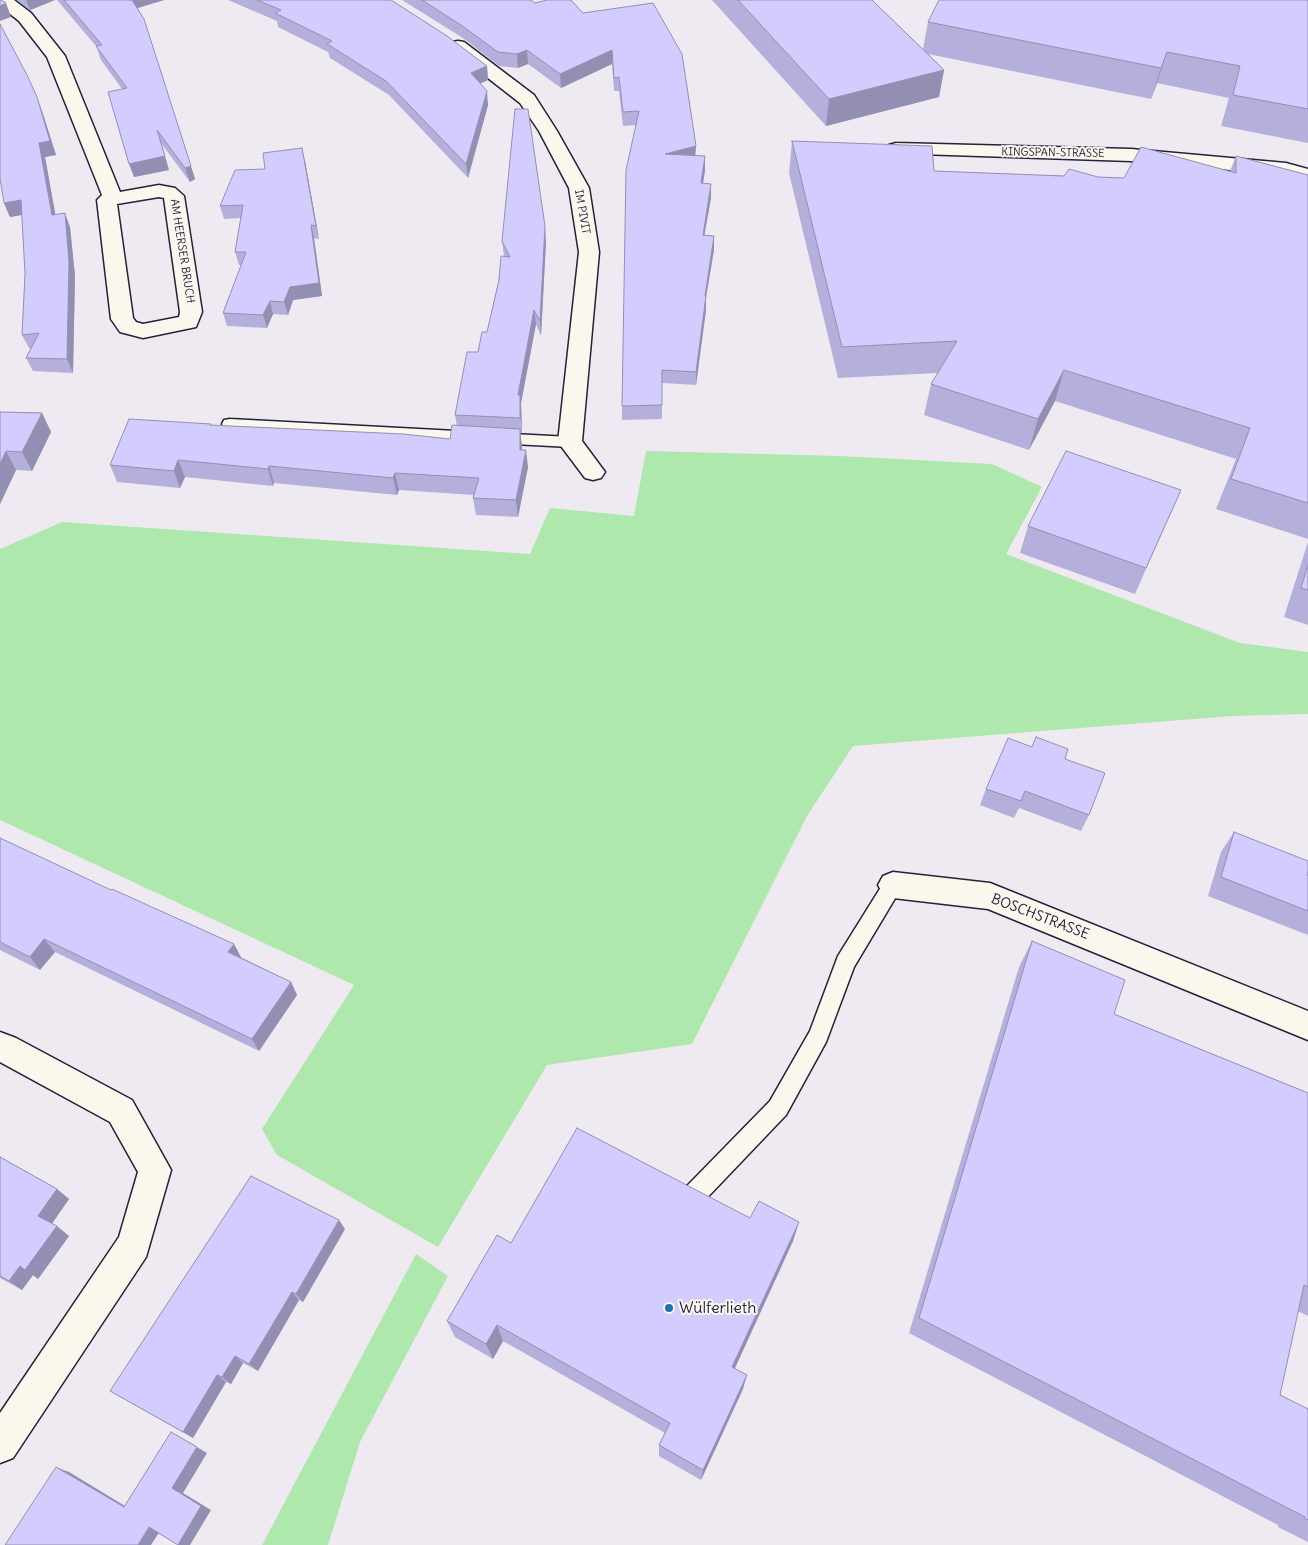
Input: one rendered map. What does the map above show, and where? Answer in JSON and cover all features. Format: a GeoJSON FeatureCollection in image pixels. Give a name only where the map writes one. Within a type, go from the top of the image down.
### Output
{"type":"FeatureCollection","features":[{"type":"Feature","properties":{"kind":"street"},"geometry":{"type":"LineString","coordinates":[[3,0],[25,17],[56,56],[113,198]]}},
{"type":"Feature","properties":{"kind":"street","name":"IM PIVIT"},"geometry":{"type":"LineString","coordinates":[[440,34],[527,98],[548,131],[579,188],[589,252],[570,442]]}},
{"type":"Feature","properties":{"kind":"street","name":"KINGSPAN-STRASSE"},"geometry":{"type":"LineString","coordinates":[[875,148],[1131,155],[1286,169],[1308,175]]}},
{"type":"Feature","properties":{"kind":"street","name":"AM HEERSER BRUCH"},"geometry":{"type":"LineString","coordinates":[[159,191],[168,192],[174,196],[191,312],[188,322],[143,331],[128,327],[122,319],[107,200],[113,198],[159,191]]}},
{"type":"Feature","properties":{"kind":"street"},"geometry":{"type":"LineString","coordinates":[[570,442],[593,472]]}},
{"type":"Feature","properties":{"kind":"street","name":"BOSCHSTRASSE"},"geometry":{"type":"LineString","coordinates":[[893,885],[990,896],[1308,1026]]}},
{"type":"Feature","properties":{"kind":"street"},"geometry":{"type":"LineString","coordinates":[[0,1047],[121,1111],[155,1170],[134,1245],[0,1445]]}},
{"type":"Feature","properties":{"kind":"lane"},"geometry":{"type":"LineString","coordinates":[[230,424],[570,442]]}},
{"type":"Feature","properties":{"kind":"lane","name":"BOSCHSTRASSE"},"geometry":{"type":"LineString","coordinates":[[694,1194],[778,1108],[819,1035],[845,963],[893,885]]}},
{"type":"Feature","properties":{"kind":"green space"},"geometry":{"type":"Polygon","coordinates":[[[646,451],[840,456],[992,464],[1042,487],[1006,554],[1240,643],[1308,652],[1308,714],[1232,716],[853,746],[807,816],[692,1044],[547,1065],[438,1247],[277,1155],[262,1129],[354,985],[0,820],[0,549],[62,522],[530,554],[550,508],[634,516],[646,451]]]}},
{"type":"Feature","properties":{"kind":"green space"},"geometry":{"type":"Polygon","coordinates":[[[416,1254],[448,1276],[360,1442],[328,1545],[262,1545],[416,1254]]]}},
{"type":"Feature","properties":{"kind":"building"},"geometry":{"type":"Polygon","coordinates":[[[1,0],[6,3],[0,6],[1,0]]]}},
{"type":"Feature","properties":{"kind":"building"},"geometry":{"type":"Polygon","coordinates":[[[64,0],[132,0],[144,19],[191,166],[185,168],[157,130],[165,156],[129,164],[108,92],[127,88],[96,46],[102,45],[64,0]]]}},
{"type":"Feature","properties":{"kind":"building"},"geometry":{"type":"Polygon","coordinates":[[[257,0],[391,0],[447,36],[487,66],[471,73],[487,91],[466,164],[386,81],[327,44],[332,41],[275,13],[281,10],[257,0]]]}},
{"type":"Feature","properties":{"kind":"building"},"geometry":{"type":"Polygon","coordinates":[[[422,0],[531,0],[535,3],[547,0],[571,0],[583,13],[653,3],[682,54],[696,146],[665,154],[705,156],[701,183],[711,184],[703,235],[714,236],[696,372],[662,370],[662,405],[622,406],[626,170],[639,111],[623,112],[619,77],[614,78],[612,50],[560,74],[527,50],[517,54],[498,52],[422,0]]]}},
{"type":"Feature","properties":{"kind":"building"},"geometry":{"type":"Polygon","coordinates":[[[738,0],[872,0],[944,70],[829,99],[738,0]]]}},
{"type":"Feature","properties":{"kind":"building"},"geometry":{"type":"Polygon","coordinates":[[[939,0],[1308,0],[1308,109],[1233,95],[1240,66],[1167,52],[1161,68],[928,22],[939,0]]]}},
{"type":"Feature","properties":{"kind":"building"},"geometry":{"type":"Polygon","coordinates":[[[0,24],[37,97],[50,141],[39,143],[52,215],[65,213],[69,262],[67,359],[26,358],[39,333],[22,335],[25,274],[21,200],[4,203],[0,178],[0,24]]]}},
{"type":"Feature","properties":{"kind":"building"},"geometry":{"type":"Polygon","coordinates":[[[515,109],[528,109],[545,226],[540,321],[534,310],[518,395],[520,395],[520,418],[455,415],[467,352],[478,352],[482,332],[487,332],[499,280],[501,256],[510,257],[502,241],[515,109]]]}},
{"type":"Feature","properties":{"kind":"building"},"geometry":{"type":"Polygon","coordinates":[[[792,141],[932,146],[934,171],[1064,176],[1069,169],[1098,177],[1124,178],[1141,147],[1236,173],[1236,156],[1308,175],[1308,503],[1231,479],[1250,428],[1064,370],[1038,419],[931,384],[957,341],[842,347],[792,141]]]}},
{"type":"Feature","properties":{"kind":"building"},"geometry":{"type":"Polygon","coordinates":[[[302,148],[316,226],[311,225],[319,283],[290,287],[284,302],[270,301],[263,315],[223,313],[246,252],[235,252],[243,205],[220,206],[235,170],[265,169],[263,153],[302,148]]]}},
{"type":"Feature","properties":{"kind":"building"},"geometry":{"type":"Polygon","coordinates":[[[0,412],[42,413],[22,452],[6,451],[0,464],[0,412]]]}},
{"type":"Feature","properties":{"kind":"building"},"geometry":{"type":"Polygon","coordinates":[[[129,419],[210,425],[403,434],[450,439],[452,425],[520,429],[520,450],[526,450],[516,500],[473,498],[479,478],[395,473],[393,478],[269,466],[268,469],[178,460],[174,471],[110,465],[129,419]]]}},
{"type":"Feature","properties":{"kind":"building"},"geometry":{"type":"Polygon","coordinates":[[[1066,451],[1181,490],[1146,568],[1028,526],[1066,451]]]}},
{"type":"Feature","properties":{"kind":"building"},"geometry":{"type":"Polygon","coordinates":[[[1308,565],[1308,590],[1301,588],[1308,565]]]}},
{"type":"Feature","properties":{"kind":"building"},"geometry":{"type":"Polygon","coordinates":[[[1036,737],[1068,749],[1065,759],[1105,773],[1089,815],[1025,791],[1021,801],[986,789],[1008,738],[1032,747],[1036,737]]]}},
{"type":"Feature","properties":{"kind":"building"},"geometry":{"type":"Polygon","coordinates":[[[1234,832],[1308,861],[1308,911],[1221,877],[1234,832]]]}},
{"type":"Feature","properties":{"kind":"building"},"geometry":{"type":"Polygon","coordinates":[[[0,838],[111,890],[234,944],[228,952],[291,982],[252,1039],[44,939],[30,957],[0,942],[0,838]]]}},
{"type":"Feature","properties":{"kind":"building"},"geometry":{"type":"Polygon","coordinates":[[[1032,941],[1125,980],[1114,1014],[1308,1093],[1308,1287],[1304,1285],[1280,1395],[1308,1409],[1308,1520],[919,1318],[1032,941]]]}},
{"type":"Feature","properties":{"kind":"building"},"geometry":{"type":"Polygon","coordinates":[[[577,1128],[750,1218],[759,1201],[799,1222],[732,1367],[747,1375],[703,1470],[659,1445],[670,1423],[497,1325],[486,1344],[447,1321],[497,1235],[511,1243],[577,1128]]]}},
{"type":"Feature","properties":{"kind":"building"},"geometry":{"type":"Polygon","coordinates":[[[0,1157],[57,1189],[38,1216],[57,1226],[25,1270],[20,1266],[9,1281],[0,1276],[0,1157]]]}},
{"type":"Feature","properties":{"kind":"building"},"geometry":{"type":"Polygon","coordinates":[[[251,1176],[339,1220],[296,1294],[292,1292],[249,1364],[235,1356],[222,1377],[217,1375],[183,1432],[110,1391],[251,1176]]]}},
{"type":"Feature","properties":{"kind":"building"},"geometry":{"type":"Polygon","coordinates":[[[171,1432],[197,1447],[172,1488],[201,1506],[178,1545],[149,1527],[138,1545],[5,1545],[56,1467],[124,1507],[171,1432]]]}},
{"type":"Feature","properties":{"kind":"place","name":"Wülferlieth"},"geometry":{"type":"Point","coordinates":[669,1308]}}]}
